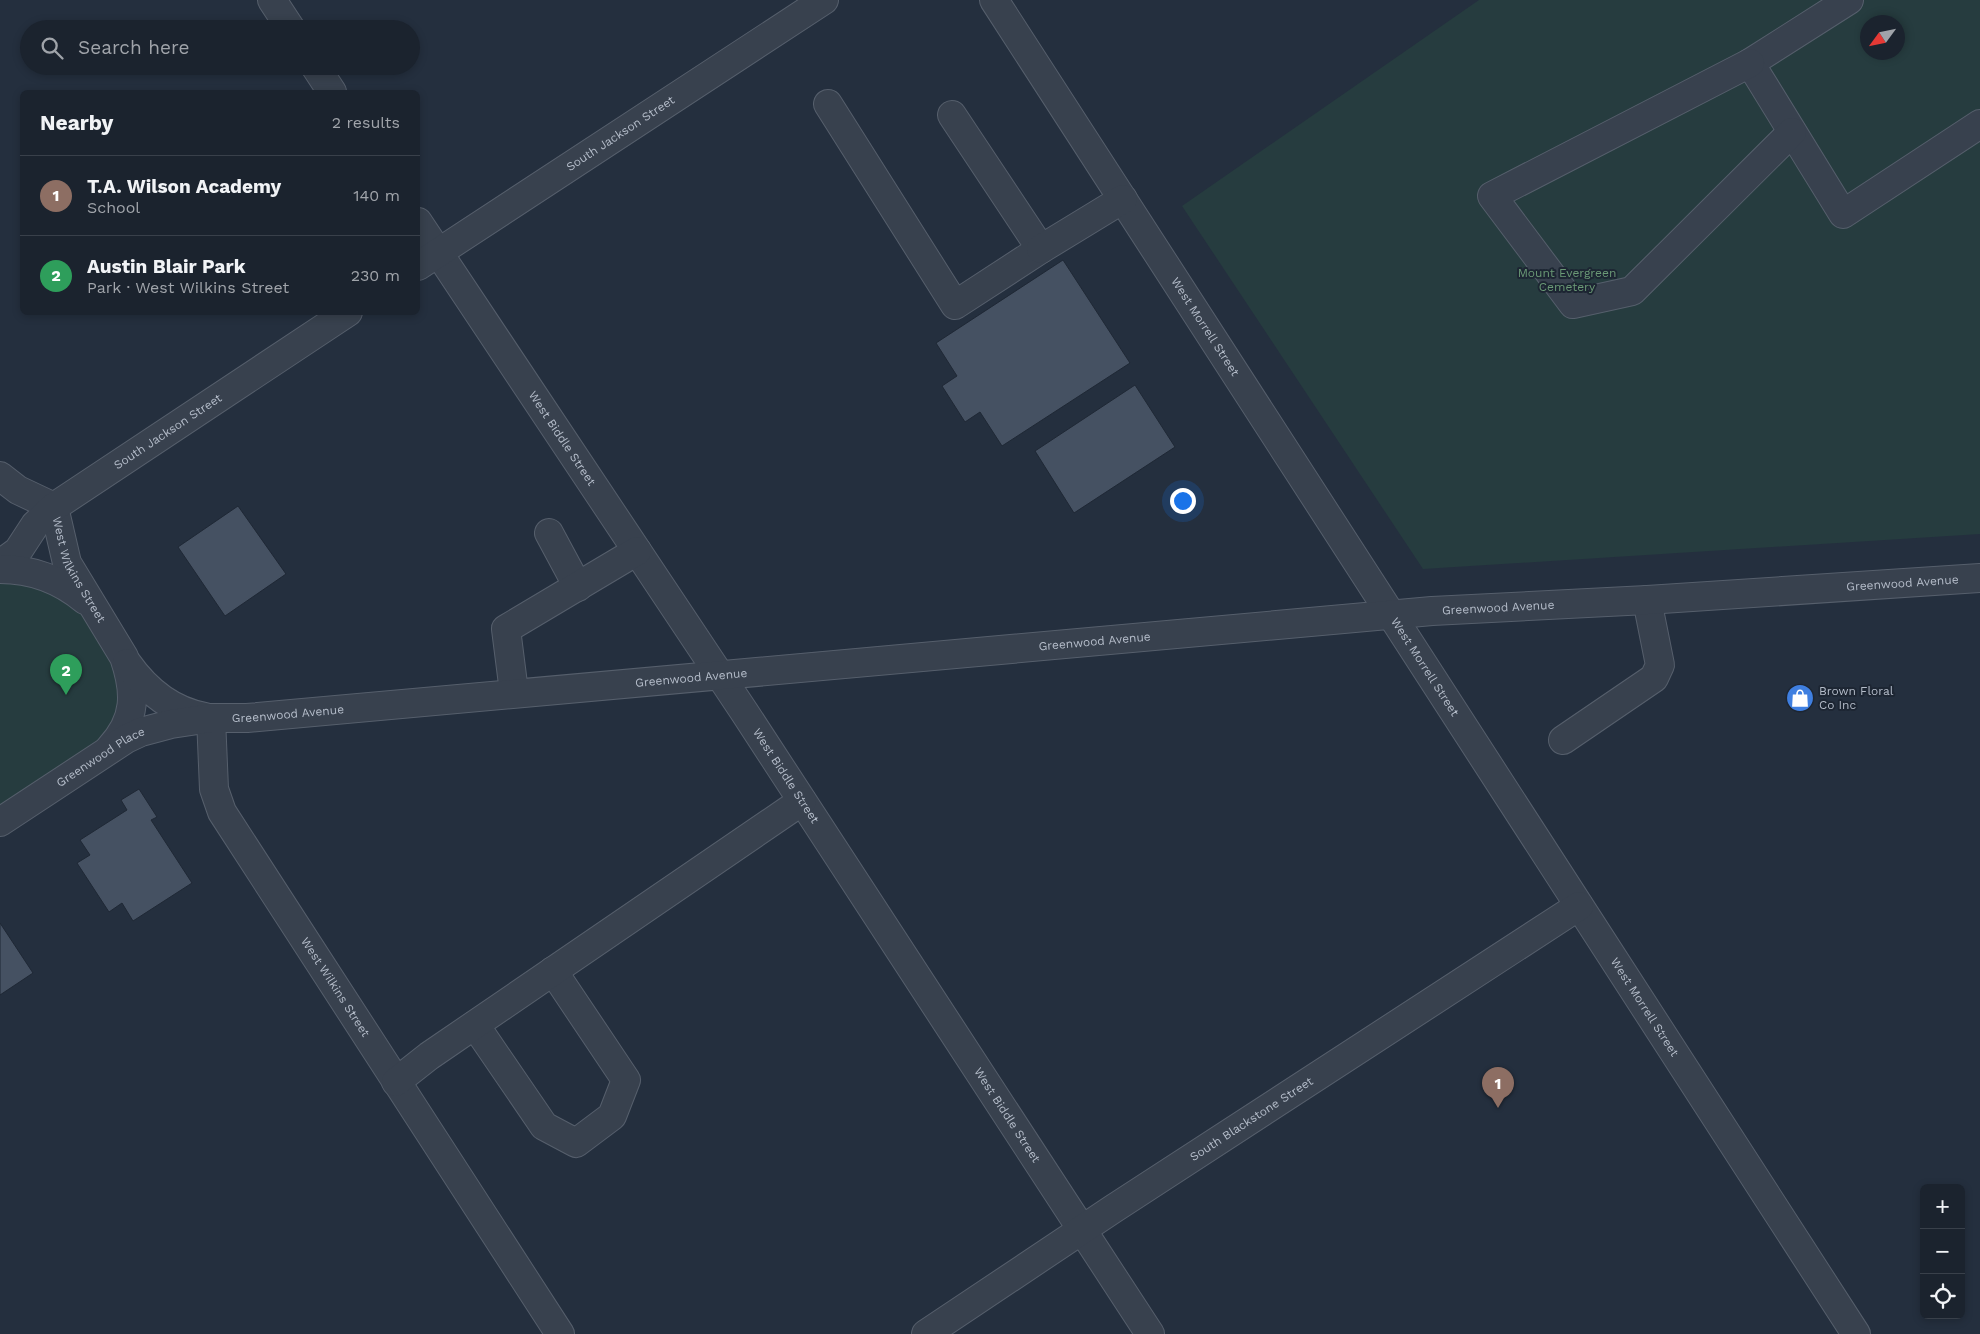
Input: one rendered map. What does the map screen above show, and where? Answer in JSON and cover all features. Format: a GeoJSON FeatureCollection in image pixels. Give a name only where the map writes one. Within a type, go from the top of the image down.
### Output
{"type":"FeatureCollection","features":[{"type":"Feature","properties":{"kind":"street"},"geometry":{"type":"LineString","coordinates":[[272,0],[285,20]]}},
{"type":"Feature","properties":{"kind":"street","name":"South Jackson Street"},"geometry":{"type":"LineString","coordinates":[[428,260],[824,0]]}},
{"type":"Feature","properties":{"kind":"street","name":"West Morrell Street"},"geometry":{"type":"LineString","coordinates":[[994,0],[1856,1334]]}},
{"type":"Feature","properties":{"kind":"street"},"geometry":{"type":"LineString","coordinates":[[1792,132],[1632,291],[1573,304],[1492,196],[1750,63],[1849,0]]}},
{"type":"Feature","properties":{"kind":"street"},"geometry":{"type":"LineString","coordinates":[[1750,63],[1844,214],[1980,124]]}},
{"type":"Feature","properties":{"kind":"street"},"geometry":{"type":"LineString","coordinates":[[321,75],[331,90]]}},
{"type":"Feature","properties":{"kind":"street"},"geometry":{"type":"LineString","coordinates":[[828,104],[955,305],[1123,199]]}},
{"type":"Feature","properties":{"kind":"street"},"geometry":{"type":"LineString","coordinates":[[952,115],[1042,249]]}},
{"type":"Feature","properties":{"kind":"street","name":"West Biddle Street"},"geometry":{"type":"LineString","coordinates":[[420,230],[428,260],[637,551],[1150,1334]]}},
{"type":"Feature","properties":{"kind":"street","name":"South Jackson Street"},"geometry":{"type":"LineString","coordinates":[[0,564],[18,551],[35,525],[54,507],[343,315]]}},
{"type":"Feature","properties":{"kind":"street","name":"West Wilkins Street"},"geometry":{"type":"LineString","coordinates":[[0,476],[18,490],[54,507],[67,563],[90,604],[143,684],[161,700],[185,711],[211,718],[214,789],[222,812],[560,1334]]}},
{"type":"Feature","properties":{"kind":"street"},"geometry":{"type":"LineString","coordinates":[[549,533],[578,587]]}},
{"type":"Feature","properties":{"kind":"street"},"geometry":{"type":"LineString","coordinates":[[514,692],[506,629],[637,551]]}},
{"type":"Feature","properties":{"kind":"street"},"geometry":{"type":"LineString","coordinates":[[0,569],[22,570],[40,575],[63,585],[90,604]]}},
{"type":"Feature","properties":{"kind":"street","name":"Greenwood Avenue"},"geometry":{"type":"LineString","coordinates":[[211,718],[248,718],[514,692],[1393,615],[1980,578]]}},
{"type":"Feature","properties":{"kind":"street"},"geometry":{"type":"LineString","coordinates":[[1563,740],[1654,678],[1660,665],[1647,600]]}},
{"type":"Feature","properties":{"kind":"street","name":"West Wilkins Street"},"geometry":{"type":"LineString","coordinates":[[107,751],[124,732],[130,717],[132,687],[124,657]]}},
{"type":"Feature","properties":{"kind":"street","name":"Greenwood Place"},"geometry":{"type":"LineString","coordinates":[[0,822],[107,751],[141,732],[171,724],[211,718]]}},
{"type":"Feature","properties":{"kind":"street"},"geometry":{"type":"LineString","coordinates":[[396,1082],[429,1056],[802,801]]}},
{"type":"Feature","properties":{"kind":"street","name":"South Blackstone Street"},"geometry":{"type":"LineString","coordinates":[[926,1334],[1081,1230],[1579,906]]}},
{"type":"Feature","properties":{"kind":"street"},"geometry":{"type":"LineString","coordinates":[[475,1025],[544,1126],[576,1143],[612,1116],[626,1080],[554,971]]}},
{"type":"Feature","properties":{"kind":"green space","name":"Mount Evergreen Cemetery"},"geometry":{"type":"Polygon","coordinates":[[[1479,0],[1980,0],[1980,534],[1423,569],[1182,206],[1479,0]]]}},
{"type":"Feature","properties":{"kind":"green space"},"geometry":{"type":"Polygon","coordinates":[[[0,569],[52,580],[124,657],[130,717],[0,822],[0,569]]]}},
{"type":"Feature","properties":{"kind":"building"},"geometry":{"type":"Polygon","coordinates":[[[1063,260],[1130,363],[1002,446],[980,412],[965,422],[942,386],[957,376],[936,343],[1063,260]]]}},
{"type":"Feature","properties":{"kind":"building"},"geometry":{"type":"Polygon","coordinates":[[[1135,385],[1175,447],[1074,513],[1035,451],[1135,385]]]}},
{"type":"Feature","properties":{"kind":"building"},"geometry":{"type":"Polygon","coordinates":[[[238,506],[286,574],[225,616],[178,547],[238,506]]]}},
{"type":"Feature","properties":{"kind":"building"},"geometry":{"type":"Polygon","coordinates":[[[139,789],[157,817],[151,820],[192,883],[133,921],[122,903],[109,912],[77,863],[90,855],[80,840],[127,810],[121,800],[139,789]]]}},
{"type":"Feature","properties":{"kind":"building"},"geometry":{"type":"Polygon","coordinates":[[[0,923],[33,973],[0,995],[0,923]]]}},
{"type":"Feature","properties":{"kind":"place","name":"Austin Blair Park"},"geometry":{"type":"Point","coordinates":[66,695]}},
{"type":"Feature","properties":{"kind":"place","name":"Brown Floral Co Inc"},"geometry":{"type":"Point","coordinates":[1800,698]}},
{"type":"Feature","properties":{"kind":"place","name":"T.A. Wilson Academy"},"geometry":{"type":"Point","coordinates":[1498,1108]}}]}
